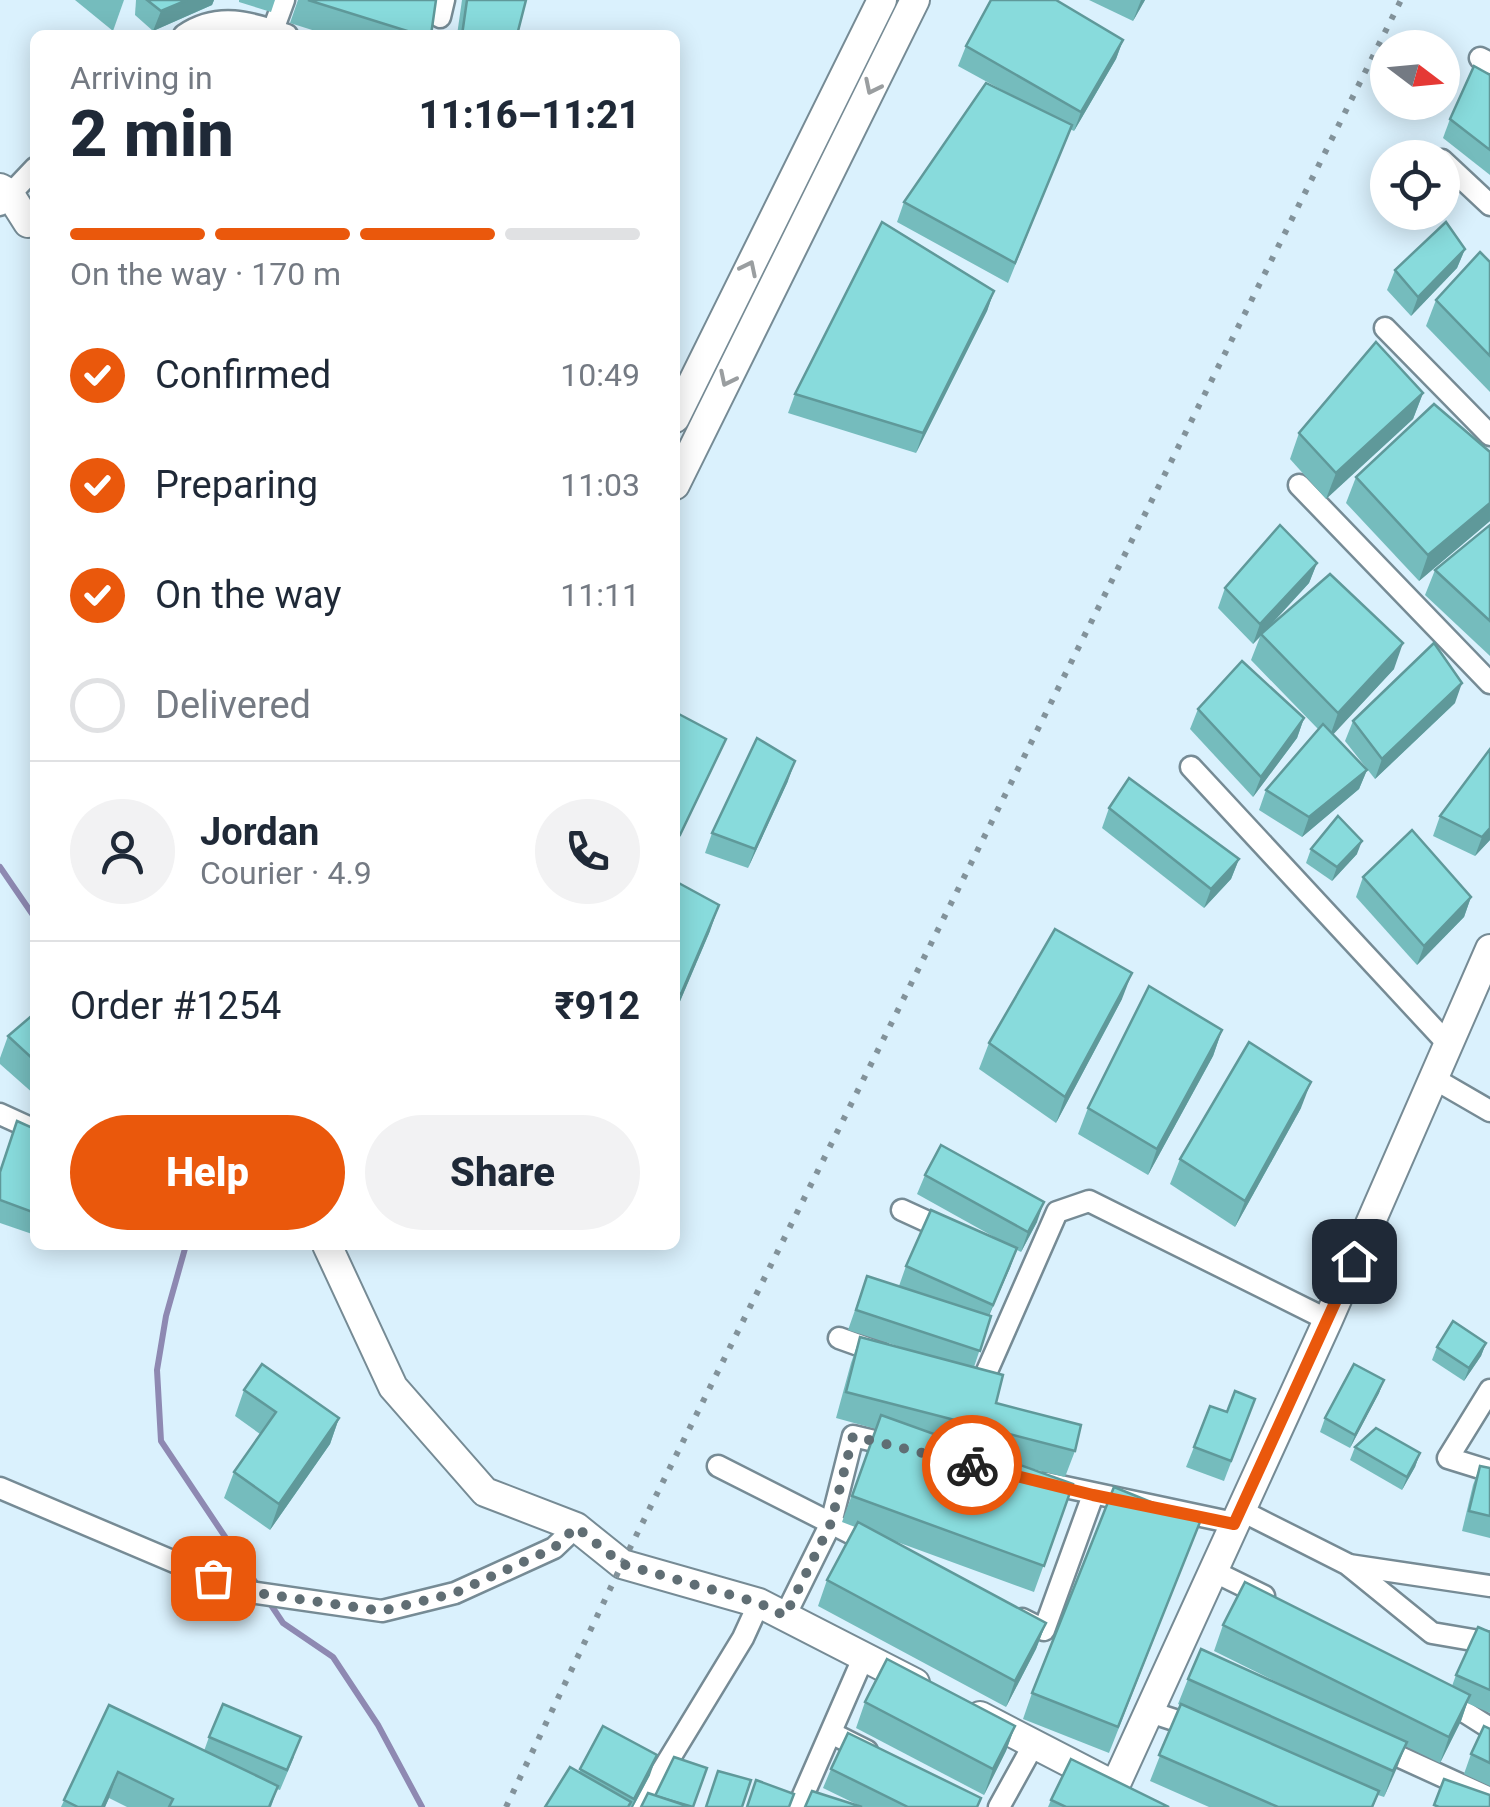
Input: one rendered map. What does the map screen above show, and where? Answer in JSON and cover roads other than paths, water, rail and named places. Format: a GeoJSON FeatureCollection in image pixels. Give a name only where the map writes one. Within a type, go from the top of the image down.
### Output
{"type":"FeatureCollection","features":[{"type":"Feature","properties":{"kind":"street"},"geometry":{"type":"LineString","coordinates":[[218,21],[225,0]]}},
{"type":"Feature","properties":{"kind":"street"},"geometry":{"type":"LineString","coordinates":[[280,30],[284,0]]}},
{"type":"Feature","properties":{"kind":"street"},"geometry":{"type":"LineString","coordinates":[[680,408],[882,0]]}},
{"type":"Feature","properties":{"kind":"street"},"geometry":{"type":"LineString","coordinates":[[680,475],[915,0]]}},
{"type":"Feature","properties":{"kind":"street"},"geometry":{"type":"LineString","coordinates":[[191,30],[201,23],[232,19],[270,30]]}},
{"type":"Feature","properties":{"kind":"street"},"geometry":{"type":"LineString","coordinates":[[21,223],[3,195],[30,172]]}},
{"type":"Feature","properties":{"kind":"street"},"geometry":{"type":"LineString","coordinates":[[1460,176],[1490,204]]}},
{"type":"Feature","properties":{"kind":"street"},"geometry":{"type":"LineString","coordinates":[[1385,328],[1490,434]]}},
{"type":"Feature","properties":{"kind":"street"},"geometry":{"type":"LineString","coordinates":[[1299,485],[1490,683]]}},
{"type":"Feature","properties":{"kind":"street"},"geometry":{"type":"LineString","coordinates":[[1191,767],[1448,1044]]}},
{"type":"Feature","properties":{"kind":"street"},"geometry":{"type":"LineString","coordinates":[[328,1250],[393,1388],[485,1492],[576,1527],[622,1564],[759,1603],[1121,1790],[1150,1712],[1186,1656],[1213,1571],[1490,949]]}},
{"type":"Feature","properties":{"kind":"street"},"geometry":{"type":"LineString","coordinates":[[1433,1078],[1490,1111]]}},
{"type":"Feature","properties":{"kind":"street"},"geometry":{"type":"LineString","coordinates":[[0,1114],[30,1128]]}},
{"type":"Feature","properties":{"kind":"street"},"geometry":{"type":"LineString","coordinates":[[962,1381],[980,1387],[1022,1267],[1049,1207],[1088,1200],[1328,1320]]}},
{"type":"Feature","properties":{"kind":"street"},"geometry":{"type":"LineString","coordinates":[[902,1210],[966,1240]]}},
{"type":"Feature","properties":{"kind":"street"},"geometry":{"type":"LineString","coordinates":[[839,1338],[910,1362]]}},
{"type":"Feature","properties":{"kind":"street"},"geometry":{"type":"LineString","coordinates":[[1490,1390],[1448,1458],[1490,1471]]}},
{"type":"Feature","properties":{"kind":"street"},"geometry":{"type":"LineString","coordinates":[[785,1616],[831,1523],[853,1436],[908,1449]]}},
{"type":"Feature","properties":{"kind":"street"},"geometry":{"type":"LineString","coordinates":[[718,1466],[902,1558]]}},
{"type":"Feature","properties":{"kind":"street"},"geometry":{"type":"LineString","coordinates":[[1019,1477],[1093,1495],[1237,1516],[1347,1564],[1490,1586]]}},
{"type":"Feature","properties":{"kind":"street"},"geometry":{"type":"LineString","coordinates":[[0,1488],[243,1591],[382,1611],[455,1593],[554,1548],[576,1527]]}},
{"type":"Feature","properties":{"kind":"street"},"geometry":{"type":"LineString","coordinates":[[1008,1612],[1044,1630],[1093,1495]]}},
{"type":"Feature","properties":{"kind":"street"},"geometry":{"type":"LineString","coordinates":[[1347,1564],[1432,1633],[1490,1644]]}},
{"type":"Feature","properties":{"kind":"street"},"geometry":{"type":"LineString","coordinates":[[1213,1571],[1278,1602]]}},
{"type":"Feature","properties":{"kind":"street"},"geometry":{"type":"LineString","coordinates":[[640,1807],[743,1638],[759,1603]]}},
{"type":"Feature","properties":{"kind":"street"},"geometry":{"type":"LineString","coordinates":[[807,1800],[864,1656]]}},
{"type":"Feature","properties":{"kind":"street"},"geometry":{"type":"LineString","coordinates":[[1418,1682],[1490,1728]]}},
{"type":"Feature","properties":{"kind":"street"},"geometry":{"type":"LineString","coordinates":[[1150,1712],[1218,1734]]}},
{"type":"Feature","properties":{"kind":"street"},"geometry":{"type":"LineString","coordinates":[[831,1732],[881,1757]]}},
{"type":"Feature","properties":{"kind":"street"},"geometry":{"type":"LineString","coordinates":[[1363,1740],[1490,1798]]}},
{"type":"Feature","properties":{"kind":"street"},"geometry":{"type":"LineString","coordinates":[[999,1807],[1034,1744]]}},
{"type":"Feature","properties":{"kind":"waterway"},"geometry":{"type":"LineString","coordinates":[[0,867],[30,911]]}},
{"type":"Feature","properties":{"kind":"waterway"},"geometry":{"type":"LineString","coordinates":[[185,1250],[166,1316],[157,1370],[161,1441],[260,1589]]}},
{"type":"Feature","properties":{"kind":"waterway"},"geometry":{"type":"LineString","coordinates":[[267,1599],[283,1623],[333,1657],[378,1725],[422,1807]]}},
{"type":"Feature","properties":{"kind":"railway"},"geometry":{"type":"LineString","coordinates":[[506,1807],[622,1564],[1401,0]]}}]}
